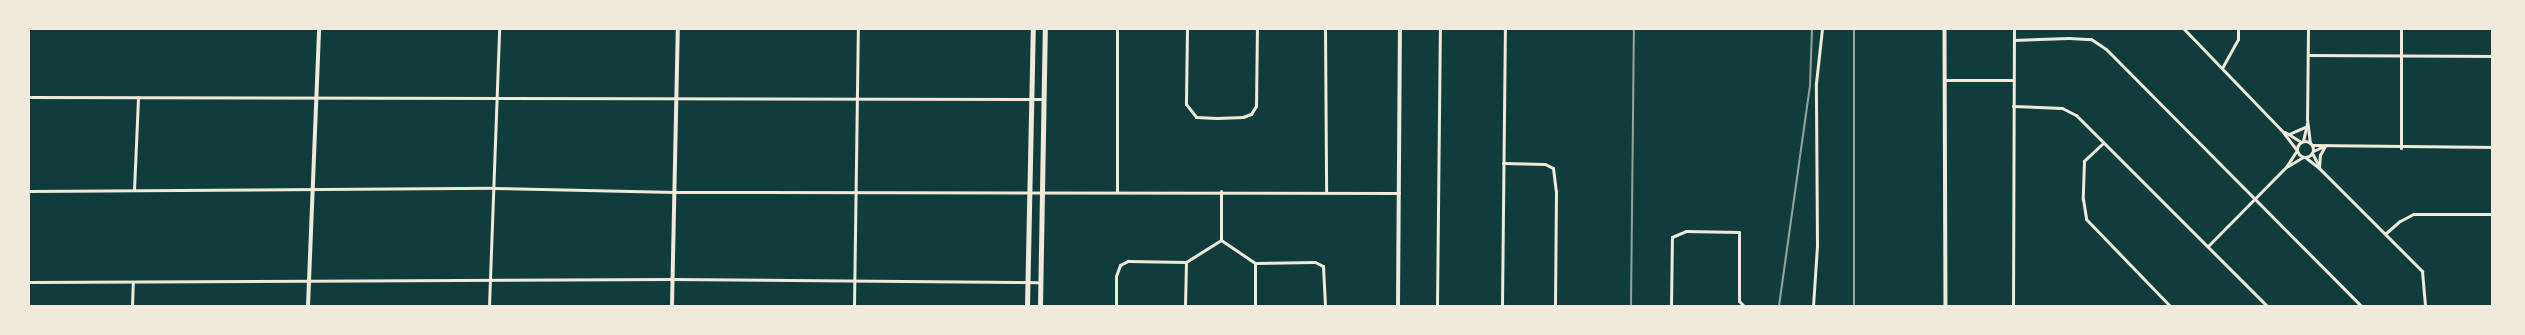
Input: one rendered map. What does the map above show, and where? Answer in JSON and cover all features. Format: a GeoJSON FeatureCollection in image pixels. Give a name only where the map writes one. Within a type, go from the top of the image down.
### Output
{"type":"FeatureCollection","features":[{"type":"Feature","properties":{"kind":"main road"},"geometry":{"type":"LineString","coordinates":[[308,306],[318,29]]}},
{"type":"Feature","properties":{"kind":"main road"},"geometry":{"type":"LineString","coordinates":[[1027,306],[1033,29]]}},
{"type":"Feature","properties":{"kind":"main road"},"geometry":{"type":"LineString","coordinates":[[1040,306],[1045,29]]}},
{"type":"Feature","properties":{"kind":"main road"},"geometry":{"type":"LineString","coordinates":[[2493,29],[2495,56],[2495,235],[2493,306]]}},
{"type":"Feature","properties":{"kind":"street"},"geometry":{"type":"LineString","coordinates":[[489,306],[499,29]]}},
{"type":"Feature","properties":{"kind":"street"},"geometry":{"type":"LineString","coordinates":[[672,306],[678,29]]}},
{"type":"Feature","properties":{"kind":"street"},"geometry":{"type":"LineString","coordinates":[[854,306],[858,29]]}},
{"type":"Feature","properties":{"kind":"street"},"geometry":{"type":"LineString","coordinates":[[1117,29],[1117,191]]}},
{"type":"Feature","properties":{"kind":"street"},"geometry":{"type":"LineString","coordinates":[[1187,29],[1186,104],[1188,110],[1196,117],[1243,117],[1251,114],[1256,106],[1257,29]]}},
{"type":"Feature","properties":{"kind":"street"},"geometry":{"type":"LineString","coordinates":[[1325,29],[1326,191]]}},
{"type":"Feature","properties":{"kind":"street"},"geometry":{"type":"LineString","coordinates":[[1398,306],[1400,29]]}},
{"type":"Feature","properties":{"kind":"street"},"geometry":{"type":"LineString","coordinates":[[1437,306],[1440,29]]}},
{"type":"Feature","properties":{"kind":"street"},"geometry":{"type":"LineString","coordinates":[[1502,306],[1505,29]]}},
{"type":"Feature","properties":{"kind":"street"},"geometry":{"type":"LineString","coordinates":[[1813,306],[1817,245],[1816,83],[1822,29]]}},
{"type":"Feature","properties":{"kind":"street"},"geometry":{"type":"LineString","coordinates":[[1945,29],[1946,306]]}},
{"type":"Feature","properties":{"kind":"street"},"geometry":{"type":"LineString","coordinates":[[2013,306],[2014,29]]}},
{"type":"Feature","properties":{"kind":"street"},"geometry":{"type":"LineString","coordinates":[[2184,29],[2283,132],[2304,157],[2319,168],[2386,233],[2422,271],[2425,306]]}},
{"type":"Feature","properties":{"kind":"street"},"geometry":{"type":"LineString","coordinates":[[2222,68],[2238,39],[2238,29]]}},
{"type":"Feature","properties":{"kind":"street"},"geometry":{"type":"LineString","coordinates":[[2208,246],[2256,200],[2286,167],[2302,142],[2307,119],[2308,29]]}},
{"type":"Feature","properties":{"kind":"street"},"geometry":{"type":"LineString","coordinates":[[2401,29],[2401,148]]}},
{"type":"Feature","properties":{"kind":"street"},"geometry":{"type":"LineString","coordinates":[[2014,40],[2069,38],[2091,40],[2101,46],[2361,306]]}},
{"type":"Feature","properties":{"kind":"street"},"geometry":{"type":"LineString","coordinates":[[2308,55],[2495,56]]}},
{"type":"Feature","properties":{"kind":"street"},"geometry":{"type":"LineString","coordinates":[[1945,80],[2013,80]]}},
{"type":"Feature","properties":{"kind":"street"},"geometry":{"type":"LineString","coordinates":[[134,190],[138,97]]}},
{"type":"Feature","properties":{"kind":"street"},"geometry":{"type":"LineString","coordinates":[[29,98],[497,97],[676,100],[1044,99]]}},
{"type":"Feature","properties":{"kind":"street"},"geometry":{"type":"LineString","coordinates":[[2013,106],[2062,108],[2076,115],[2102,144],[2208,246],[2267,306]]}},
{"type":"Feature","properties":{"kind":"street"},"geometry":{"type":"LineString","coordinates":[[2307,119],[2311,144],[2319,168]]}},
{"type":"Feature","properties":{"kind":"street"},"geometry":{"type":"LineString","coordinates":[[2288,134],[2295,133],[2306,127]]}},
{"type":"Feature","properties":{"kind":"street"},"geometry":{"type":"LineString","coordinates":[[2283,132],[2302,142],[2325,146],[2401,148],[2495,147]]}},
{"type":"Feature","properties":{"kind":"street"},"geometry":{"type":"LineString","coordinates":[[2102,144],[2084,161],[2083,199],[2086,219],[2170,306]]}},
{"type":"Feature","properties":{"kind":"street"},"geometry":{"type":"LineString","coordinates":[[2286,167],[2325,146]]}},
{"type":"Feature","properties":{"kind":"street"},"geometry":{"type":"LineString","coordinates":[[2319,168],[2320,155],[2325,146]]}},
{"type":"Feature","properties":{"kind":"street"},"geometry":{"type":"LineString","coordinates":[[1503,163],[1545,164],[1553,168],[1556,191],[1555,306]]}},
{"type":"Feature","properties":{"kind":"street"},"geometry":{"type":"LineString","coordinates":[[29,190],[494,188],[675,192],[1326,191],[1399,193]]}},
{"type":"Feature","properties":{"kind":"street"},"geometry":{"type":"LineString","coordinates":[[1221,191],[1221,240]]}},
{"type":"Feature","properties":{"kind":"street"},"geometry":{"type":"LineString","coordinates":[[2386,233],[2400,221],[2413,214],[2494,214]]}},
{"type":"Feature","properties":{"kind":"street"},"geometry":{"type":"LineString","coordinates":[[1671,306],[1672,237],[1686,231],[1739,232],[1739,301],[1744,306]]}},
{"type":"Feature","properties":{"kind":"street"},"geometry":{"type":"LineString","coordinates":[[1116,306],[1116,276],[1120,265],[1128,261],[1186,262],[1221,240]]}},
{"type":"Feature","properties":{"kind":"street"},"geometry":{"type":"LineString","coordinates":[[1221,240],[1255,262],[1315,262],[1323,266],[1325,306]]}},
{"type":"Feature","properties":{"kind":"street"},"geometry":{"type":"LineString","coordinates":[[1185,306],[1186,262]]}},
{"type":"Feature","properties":{"kind":"street"},"geometry":{"type":"LineString","coordinates":[[1255,262],[1255,306]]}},
{"type":"Feature","properties":{"kind":"street"},"geometry":{"type":"LineString","coordinates":[[29,282],[133,283],[309,280],[673,280],[1040,282]]}},
{"type":"Feature","properties":{"kind":"street"},"geometry":{"type":"LineString","coordinates":[[132,306],[133,283]]}},
{"type":"Feature","properties":{"kind":"railway"},"geometry":{"type":"LineString","coordinates":[[1631,306],[1634,29]]}},
{"type":"Feature","properties":{"kind":"railway"},"geometry":{"type":"LineString","coordinates":[[1779,306],[1810,86],[1812,29]]}},
{"type":"Feature","properties":{"kind":"railway"},"geometry":{"type":"LineString","coordinates":[[1854,29],[1854,306]]}}]}
